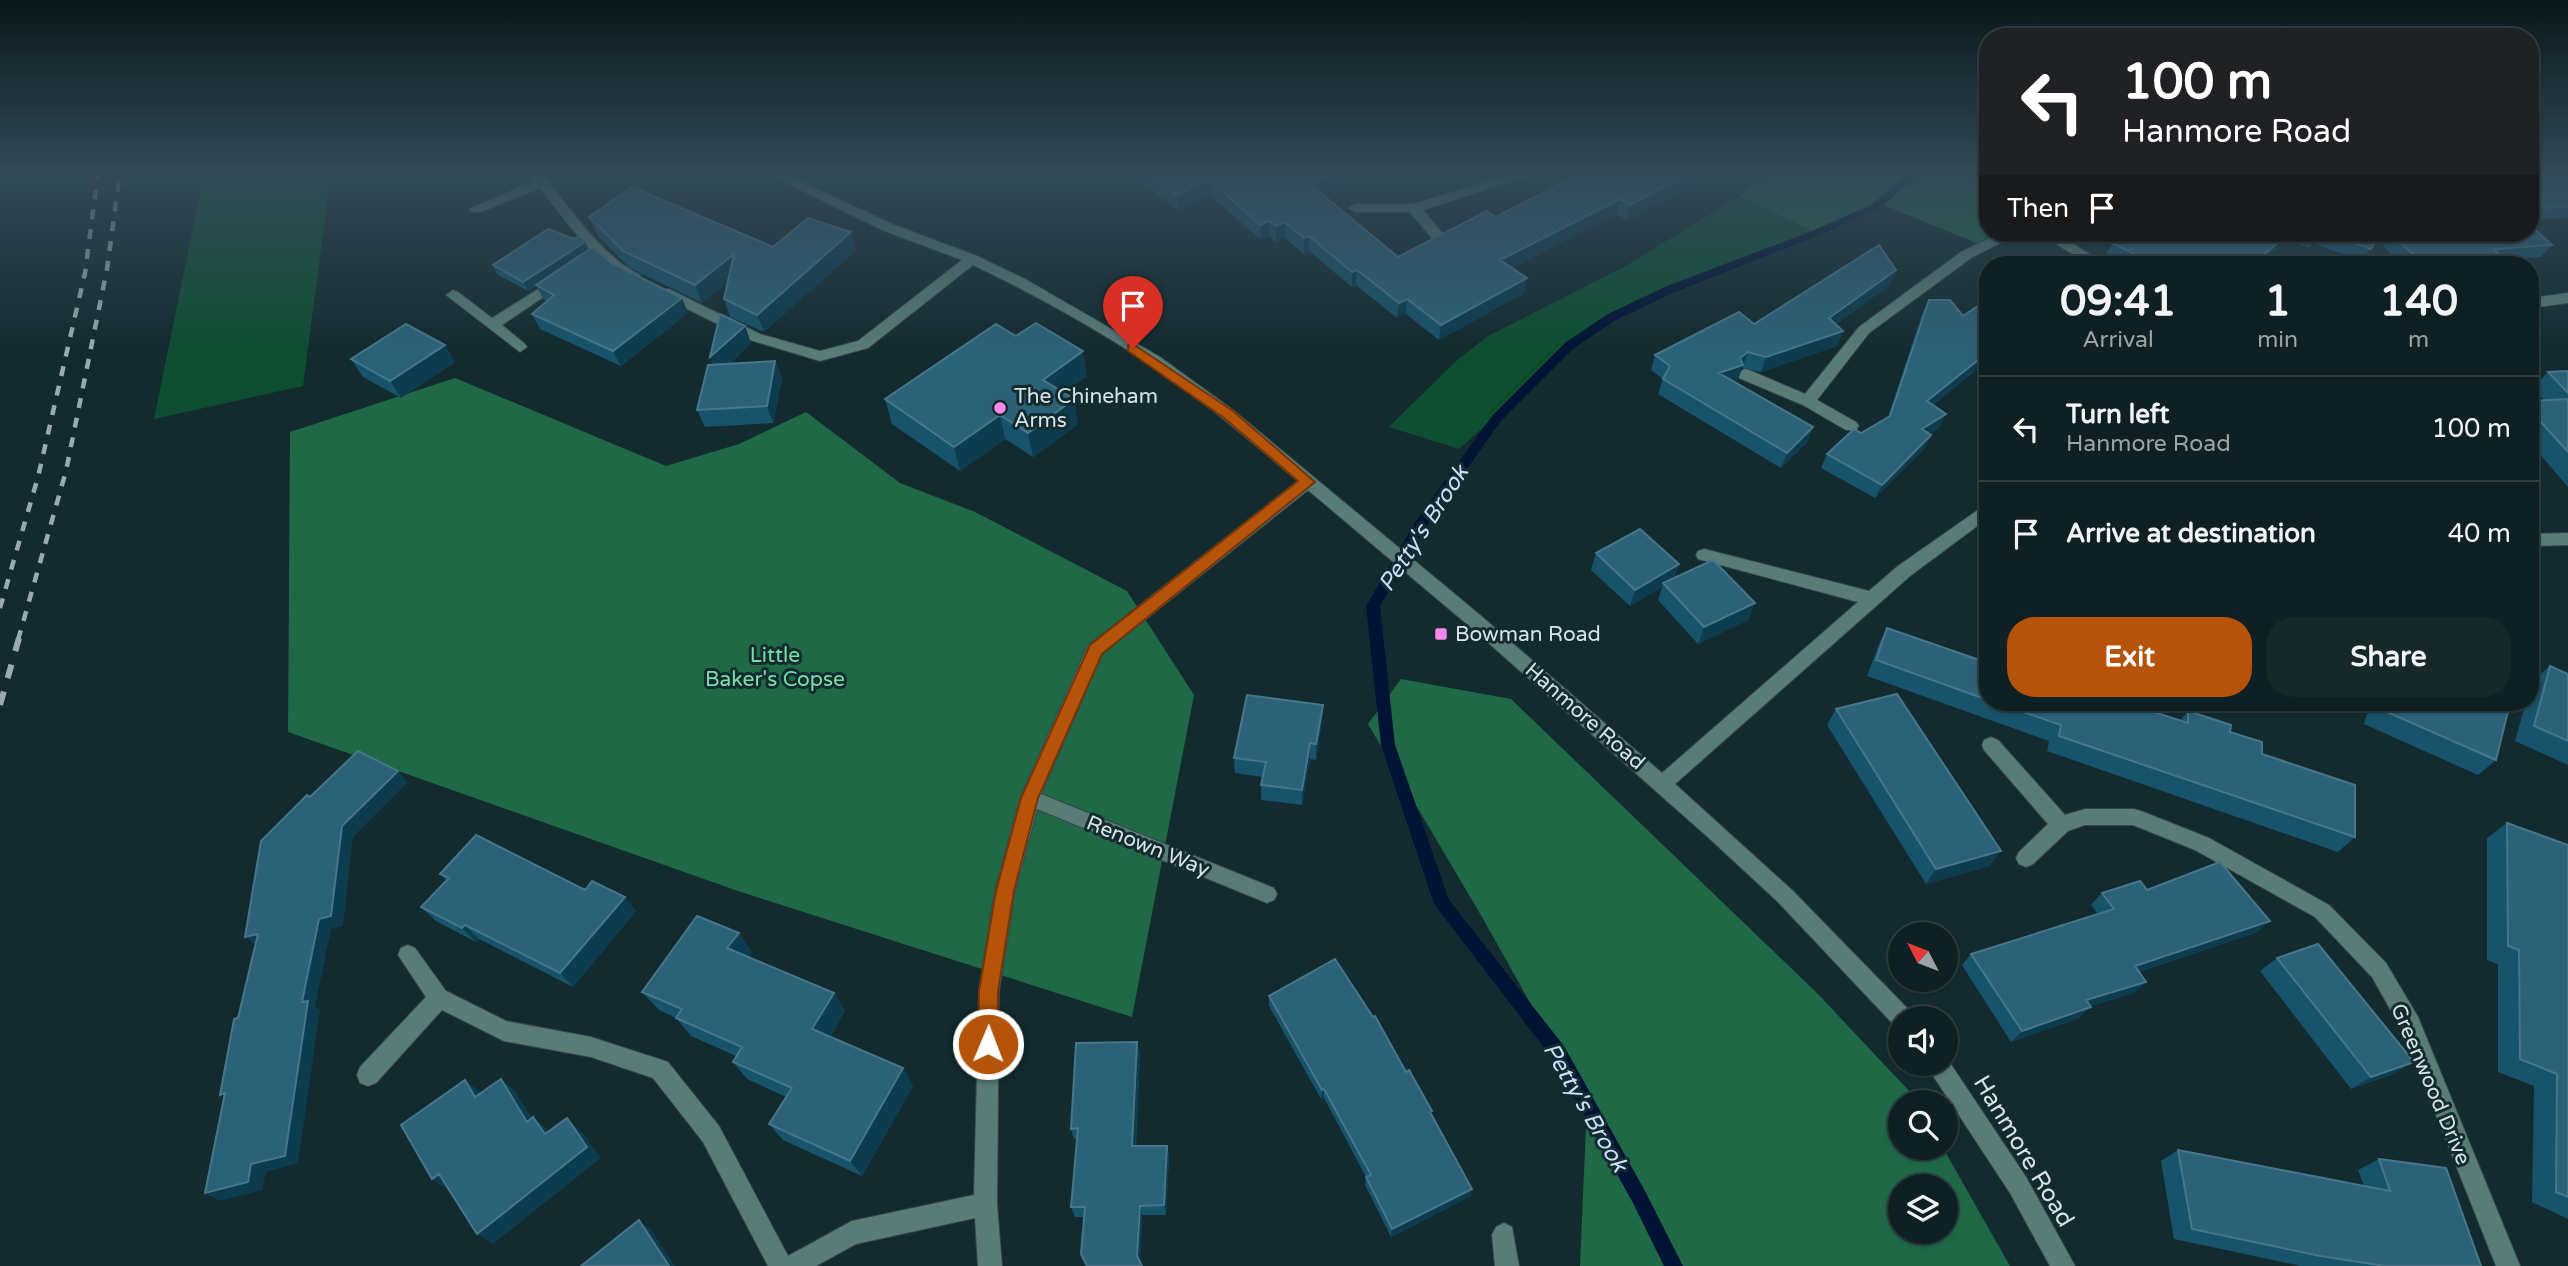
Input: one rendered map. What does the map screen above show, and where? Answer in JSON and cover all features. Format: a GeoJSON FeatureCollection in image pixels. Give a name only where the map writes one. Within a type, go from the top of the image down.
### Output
{"type":"FeatureCollection","features":[{"type":"Feature","properties":{"kind":"street"},"geometry":{"type":"LineString","coordinates":[[577,232],[595,256],[624,273],[755,337],[820,356],[863,345],[972,259]]}},
{"type":"Feature","properties":{"kind":"street","name":"Hanmore Road"},"geometry":{"type":"LineString","coordinates":[[900,232],[972,259],[1020,282],[1155,361],[1228,415],[1474,620],[1662,784],[1785,896],[1890,1006]]}},
{"type":"Feature","properties":{"kind":"street"},"geometry":{"type":"LineString","coordinates":[[1434,232],[1441,240]]}},
{"type":"Feature","properties":{"kind":"street"},"geometry":{"type":"LineString","coordinates":[[1808,401],[1864,330],[1966,255],[1993,242]]}},
{"type":"Feature","properties":{"kind":"street"},"geometry":{"type":"LineString","coordinates":[[2061,242],[2085,256]]}},
{"type":"Feature","properties":{"kind":"street"},"geometry":{"type":"LineString","coordinates":[[492,325],[568,274]]}},
{"type":"Feature","properties":{"kind":"street"},"geometry":{"type":"LineString","coordinates":[[453,295],[520,347]]}},
{"type":"Feature","properties":{"kind":"street"},"geometry":{"type":"LineString","coordinates":[[2539,302],[2568,298]]}},
{"type":"Feature","properties":{"kind":"street"},"geometry":{"type":"LineString","coordinates":[[1744,374],[1808,401],[1851,426]]}},
{"type":"Feature","properties":{"kind":"street"},"geometry":{"type":"LineString","coordinates":[[990,1266],[985,1204],[989,991],[1005,891],[1030,798],[1096,650],[1308,482]]}},
{"type":"Feature","properties":{"kind":"street"},"geometry":{"type":"LineString","coordinates":[[1662,784],[1904,570],[1979,516]]}},
{"type":"Feature","properties":{"kind":"street"},"geometry":{"type":"LineString","coordinates":[[2539,540],[2568,538]]}},
{"type":"Feature","properties":{"kind":"street"},"geometry":{"type":"LineString","coordinates":[[1704,555],[1873,599]]}},
{"type":"Feature","properties":{"kind":"street"},"geometry":{"type":"LineString","coordinates":[[1991,745],[2061,825]]}},
{"type":"Feature","properties":{"kind":"street","name":"Renown Way"},"geometry":{"type":"LineString","coordinates":[[1030,798],[1267,894]]}},
{"type":"Feature","properties":{"kind":"street","name":"Greenwood Drive"},"geometry":{"type":"LineString","coordinates":[[2026,858],[2061,825],[2085,817],[2134,817],[2202,844],[2322,911],[2379,970],[2410,1024],[2508,1266]]}},
{"type":"Feature","properties":{"kind":"street"},"geometry":{"type":"LineString","coordinates":[[408,955],[439,998],[504,1031],[590,1047],[660,1070],[711,1134],[781,1266]]}},
{"type":"Feature","properties":{"kind":"street"},"geometry":{"type":"LineString","coordinates":[[368,1075],[439,998]]}},
{"type":"Feature","properties":{"kind":"street","name":"Hanmore Road"},"geometry":{"type":"LineString","coordinates":[[1946,1076],[2018,1185],[2063,1266]]}},
{"type":"Feature","properties":{"kind":"street"},"geometry":{"type":"LineString","coordinates":[[793,1266],[852,1233],[985,1204]]}},
{"type":"Feature","properties":{"kind":"street"},"geometry":{"type":"LineString","coordinates":[[1504,1235],[1507,1266]]}},
{"type":"Feature","properties":{"kind":"green space"},"geometry":{"type":"Polygon","coordinates":[[[192,232],[323,232],[303,386],[154,419],[192,232]]]}},
{"type":"Feature","properties":{"kind":"green space"},"geometry":{"type":"Polygon","coordinates":[[[1681,232],[1816,233],[1671,289],[1589,333],[1459,449],[1389,427],[1456,361],[1488,336],[1624,267],[1681,232]]]}},
{"type":"Feature","properties":{"kind":"green space"},"geometry":{"type":"Polygon","coordinates":[[[1950,232],[1979,232],[1979,242],[1991,242],[1984,246],[1950,232]]]}},
{"type":"Feature","properties":{"kind":"green space","name":"Little Baker's Copse"},"geometry":{"type":"Polygon","coordinates":[[[455,378],[666,466],[739,444],[806,412],[900,483],[975,512],[1127,591],[1194,695],[1132,1017],[738,891],[288,732],[290,432],[455,378]]]}},
{"type":"Feature","properties":{"kind":"green space"},"geometry":{"type":"Polygon","coordinates":[[[1401,679],[1511,699],[1818,994],[1888,1069],[1888,1076],[1895,1076],[1908,1090],[1888,1090],[1888,1160],[1950,1160],[1958,1174],[1888,1174],[1888,1244],[1958,1244],[1958,1174],[2010,1266],[1580,1266],[1587,1104],[1482,917],[1368,724],[1401,679]]]}},
{"type":"Feature","properties":{"kind":"building"},"geometry":{"type":"Polygon","coordinates":[[[543,232],[556,232],[574,239],[580,235],[585,242],[523,282],[493,265],[543,232]]]}},
{"type":"Feature","properties":{"kind":"building"},"geometry":{"type":"Polygon","coordinates":[[[604,232],[738,232],[773,247],[791,232],[851,232],[757,315],[724,299],[734,254],[695,285],[623,251],[604,232]]]}},
{"type":"Feature","properties":{"kind":"building"},"geometry":{"type":"Polygon","coordinates":[[[1297,232],[1368,232],[1398,257],[1446,232],[1555,232],[1500,260],[1527,278],[1441,325],[1407,299],[1399,303],[1357,270],[1352,272],[1309,236],[1304,238],[1297,232]]]}},
{"type":"Feature","properties":{"kind":"building"},"geometry":{"type":"Polygon","coordinates":[[[2539,233],[2552,245],[2494,249],[2501,256],[2415,256],[2400,242],[2539,242],[2539,233]]]}},
{"type":"Feature","properties":{"kind":"building"},"geometry":{"type":"Polygon","coordinates":[[[2279,242],[2262,256],[2139,256],[2112,243],[2279,242]]]}},
{"type":"Feature","properties":{"kind":"building"},"geometry":{"type":"Polygon","coordinates":[[[2352,242],[2375,242],[2371,249],[2352,242]]]}},
{"type":"Feature","properties":{"kind":"building"},"geometry":{"type":"Polygon","coordinates":[[[1879,245],[1896,270],[1829,318],[1843,331],[1766,357],[1748,352],[1740,358],[1743,365],[1719,373],[1813,427],[1787,453],[1663,379],[1670,366],[1655,355],[1739,312],[1754,324],[1879,245]]]}},
{"type":"Feature","properties":{"kind":"building"},"geometry":{"type":"Polygon","coordinates":[[[593,247],[611,263],[682,298],[613,351],[532,314],[554,295],[536,285],[593,247]]]}},
{"type":"Feature","properties":{"kind":"building"},"geometry":{"type":"Polygon","coordinates":[[[1929,300],[1950,300],[1963,316],[1979,305],[1979,359],[1927,401],[1946,414],[1922,429],[1931,435],[1882,485],[1827,454],[1854,429],[1861,433],[1890,416],[1929,300]]]}},
{"type":"Feature","properties":{"kind":"building"},"geometry":{"type":"Polygon","coordinates":[[[720,314],[745,326],[710,357],[720,314]]]}},
{"type":"Feature","properties":{"kind":"building"},"geometry":{"type":"Polygon","coordinates":[[[1036,323],[1083,351],[1043,380],[1074,399],[1028,433],[1000,415],[954,447],[885,399],[996,324],[1016,336],[1036,323]]]}},
{"type":"Feature","properties":{"kind":"building"},"geometry":{"type":"Polygon","coordinates":[[[406,324],[445,345],[390,381],[351,359],[406,324]]]}},
{"type":"Feature","properties":{"kind":"building"},"geometry":{"type":"Polygon","coordinates":[[[775,361],[767,406],[697,410],[708,365],[775,361]]]}},
{"type":"Feature","properties":{"kind":"building"},"geometry":{"type":"Polygon","coordinates":[[[2568,371],[2568,393],[2548,372],[2568,371]]]}},
{"type":"Feature","properties":{"kind":"building"},"geometry":{"type":"Polygon","coordinates":[[[2568,399],[2568,452],[2539,420],[2539,401],[2568,399]]]}},
{"type":"Feature","properties":{"kind":"building"},"geometry":{"type":"Polygon","coordinates":[[[1640,529],[1679,564],[1635,590],[1596,553],[1640,529]]]}},
{"type":"Feature","properties":{"kind":"building"},"geometry":{"type":"Polygon","coordinates":[[[1713,560],[1755,603],[1704,627],[1663,583],[1713,560]]]}},
{"type":"Feature","properties":{"kind":"building"},"geometry":{"type":"Polygon","coordinates":[[[1887,628],[1979,660],[1979,697],[1876,660],[1887,628]]]}},
{"type":"Feature","properties":{"kind":"building"},"geometry":{"type":"Polygon","coordinates":[[[2550,666],[2568,674],[2568,741],[2534,726],[2550,666]]]}},
{"type":"Feature","properties":{"kind":"building"},"geometry":{"type":"Polygon","coordinates":[[[1897,694],[2001,851],[1936,869],[1836,709],[1897,694]]]}},
{"type":"Feature","properties":{"kind":"building"},"geometry":{"type":"Polygon","coordinates":[[[1247,695],[1323,705],[1316,744],[1310,743],[1302,790],[1261,785],[1266,762],[1234,758],[1247,695]]]}},
{"type":"Feature","properties":{"kind":"building"},"geometry":{"type":"Polygon","coordinates":[[[2020,711],[2151,711],[2188,723],[2188,711],[2231,725],[2230,732],[2262,742],[2262,754],[2355,785],[2355,837],[2059,736],[2061,725],[2020,711]]]}},
{"type":"Feature","properties":{"kind":"building"},"geometry":{"type":"Polygon","coordinates":[[[2385,711],[2508,711],[2496,760],[2385,711]]]}},
{"type":"Feature","properties":{"kind":"building"},"geometry":{"type":"Polygon","coordinates":[[[358,751],[398,771],[342,826],[331,916],[319,919],[302,1002],[308,1001],[285,1156],[251,1164],[248,1182],[205,1193],[225,1093],[220,1095],[234,1019],[238,1018],[258,934],[245,937],[261,841],[307,795],[310,797],[358,751]]]}},
{"type":"Feature","properties":{"kind":"building"},"geometry":{"type":"Polygon","coordinates":[[[2507,823],[2568,845],[2568,1197],[2556,1192],[2557,1074],[2520,1059],[2519,950],[2508,946],[2507,823]]]}},
{"type":"Feature","properties":{"kind":"building"},"geometry":{"type":"Polygon","coordinates":[[[476,835],[585,890],[592,881],[625,897],[560,973],[465,925],[462,928],[421,907],[449,878],[440,874],[476,835]]]}},
{"type":"Feature","properties":{"kind":"building"},"geometry":{"type":"Polygon","coordinates":[[[2220,862],[2270,921],[2135,966],[2146,982],[2086,1000],[2091,1007],[2022,1031],[1971,954],[2114,909],[2102,893],[2140,881],[2147,890],[2220,862]]]}},
{"type":"Feature","properties":{"kind":"building"},"geometry":{"type":"Polygon","coordinates":[[[697,916],[739,933],[727,948],[834,993],[812,1029],[903,1068],[850,1161],[769,1124],[792,1088],[733,1062],[742,1047],[676,1018],[682,1009],[642,992],[697,916]]]}},
{"type":"Feature","properties":{"kind":"building"},"geometry":{"type":"Polygon","coordinates":[[[2318,944],[2414,1062],[2371,1077],[2277,958],[2318,944]]]}},
{"type":"Feature","properties":{"kind":"building"},"geometry":{"type":"Polygon","coordinates":[[[1335,959],[1373,1017],[1375,1016],[1406,1072],[1409,1070],[1472,1189],[1392,1229],[1366,1177],[1371,1175],[1269,996],[1335,959]]]}},
{"type":"Feature","properties":{"kind":"building"},"geometry":{"type":"Polygon","coordinates":[[[1137,1042],[1132,1146],[1167,1146],[1164,1205],[1140,1206],[1137,1256],[1142,1266],[1087,1266],[1081,1254],[1085,1207],[1071,1207],[1078,1128],[1071,1129],[1076,1043],[1137,1042]]]}},
{"type":"Feature","properties":{"kind":"building"},"geometry":{"type":"Polygon","coordinates":[[[501,1079],[527,1122],[533,1117],[545,1134],[567,1118],[587,1147],[477,1234],[439,1174],[432,1179],[401,1125],[465,1080],[475,1097],[501,1079]]]}},
{"type":"Feature","properties":{"kind":"building"},"geometry":{"type":"Polygon","coordinates":[[[2178,1150],[2390,1191],[2379,1159],[2446,1168],[2481,1266],[2385,1266],[2320,1256],[2192,1229],[2178,1150]]]}},
{"type":"Feature","properties":{"kind":"building"},"geometry":{"type":"Polygon","coordinates":[[[639,1220],[669,1266],[581,1266],[639,1220]]]}},
{"type":"Feature","properties":{"kind":"waterway","name":"Petty's Brook"},"geometry":{"type":"LineString","coordinates":[[1674,1266],[1639,1197],[1558,1052],[1442,904],[1388,745],[1373,606],[1421,524],[1496,419],[1570,345],[1612,317],[1671,289],[1818,232]]}},
{"type":"Feature","properties":{"kind":"railway"},"geometry":{"type":"LineString","coordinates":[[0,608],[38,477],[85,273],[90,232]]}},
{"type":"Feature","properties":{"kind":"railway"},"geometry":{"type":"LineString","coordinates":[[18,640],[66,471],[112,232]]}},
{"type":"Feature","properties":{"kind":"railway"},"geometry":{"type":"LineString","coordinates":[[0,705],[19,638]]}},
{"type":"Feature","properties":{"kind":"place","name":"The Chineham Arms"},"geometry":{"type":"Point","coordinates":[1000,408]}},
{"type":"Feature","properties":{"kind":"place","name":"Bowman Road"},"geometry":{"type":"Point","coordinates":[1441,634]}},
{"type":"Feature","properties":{"kind":"route"},"geometry":{"type":"LineString","coordinates":[[988,1044],[989,991],[1005,891],[1030,798],[1096,650],[1308,482],[1228,415],[1133,348]]}}]}
